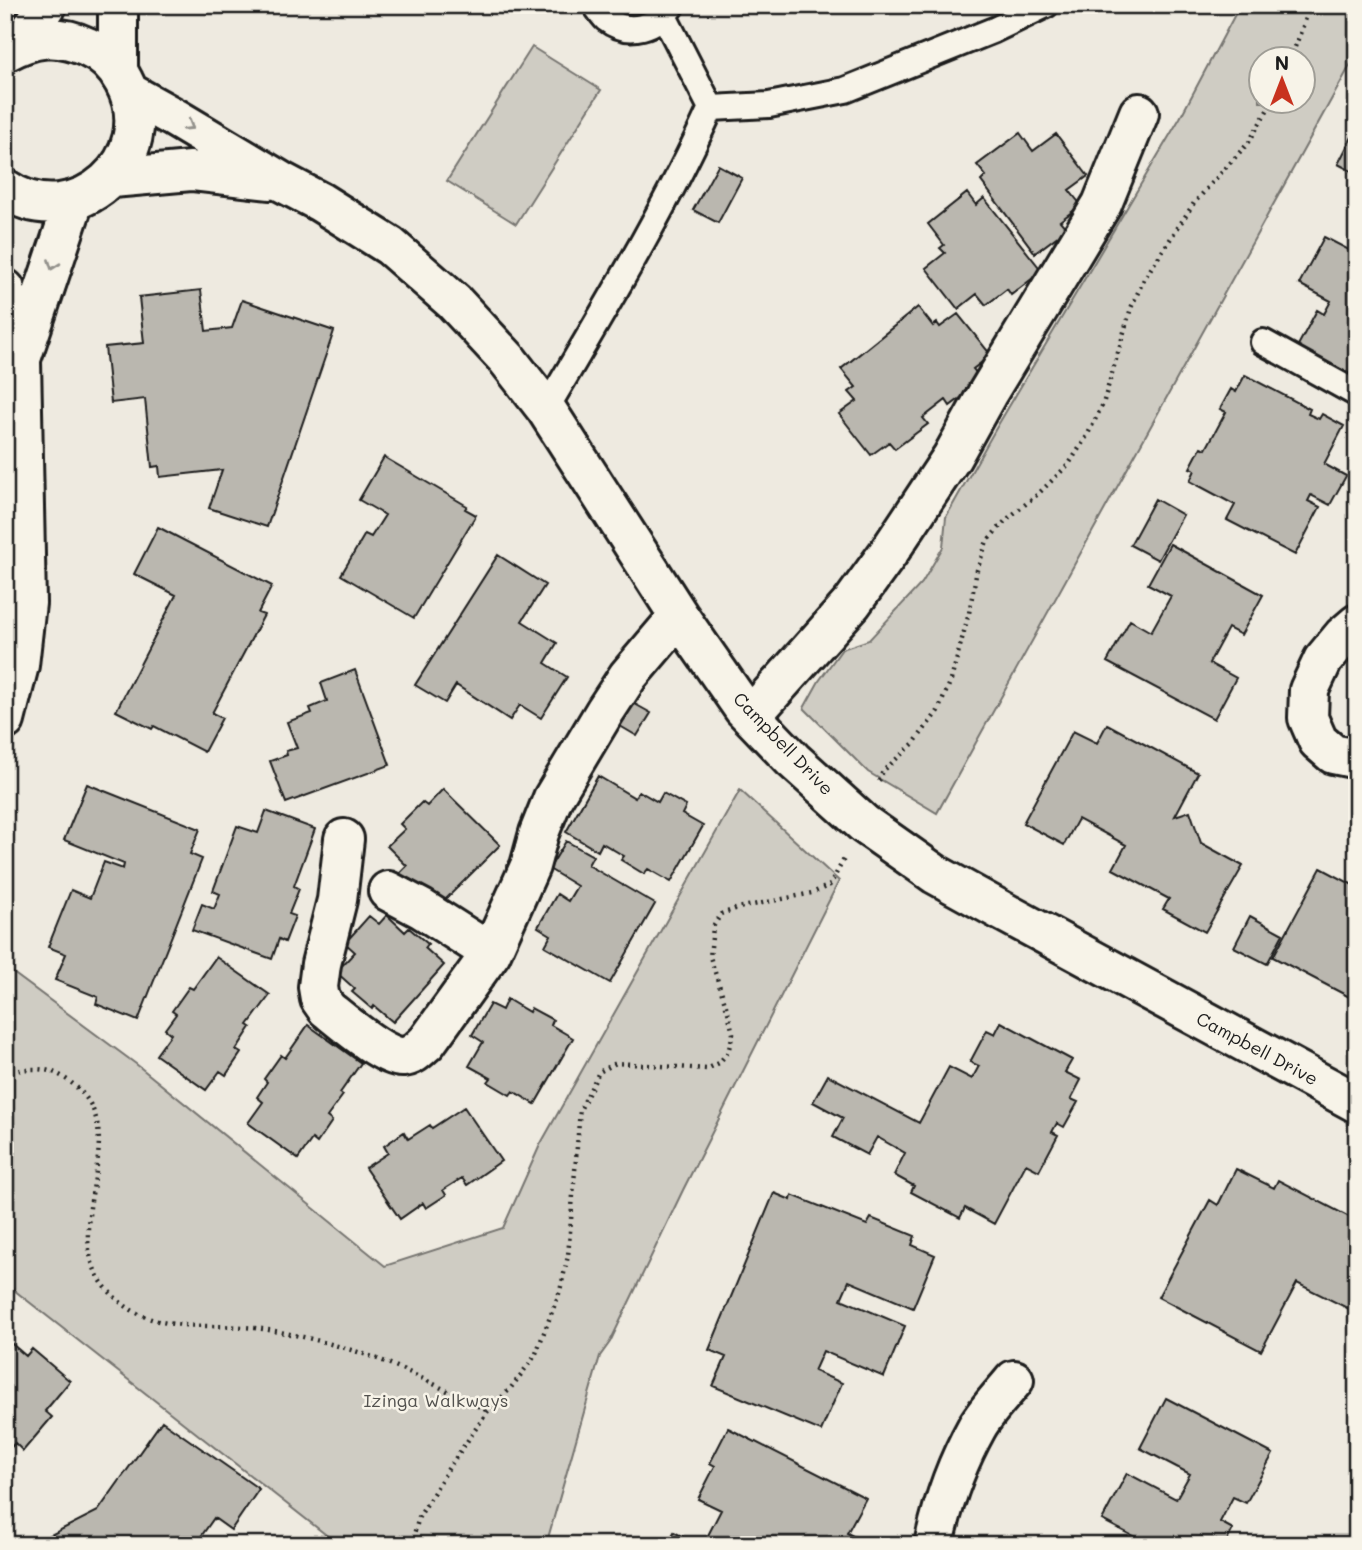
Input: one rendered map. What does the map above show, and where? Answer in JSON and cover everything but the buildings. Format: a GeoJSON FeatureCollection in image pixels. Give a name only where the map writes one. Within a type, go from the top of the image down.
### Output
{"type":"FeatureCollection","features":[{"type":"Feature","properties":{"kind":"street"},"geometry":{"type":"LineString","coordinates":[[14,47],[47,5]]}},
{"type":"Feature","properties":{"kind":"street"},"geometry":{"type":"LineString","coordinates":[[5,189],[32,201],[74,201],[112,178],[125,159],[133,138],[135,115],[124,81],[118,5]]}},
{"type":"Feature","properties":{"kind":"street","name":"Campbell Drive"},"geometry":{"type":"LineString","coordinates":[[14,47],[48,37],[74,41],[98,52],[124,81],[196,130],[390,246],[454,302],[507,359],[546,409],[679,616],[743,708],[793,760],[864,824],[935,874],[1002,912],[1357,1103]]}},
{"type":"Feature","properties":{"kind":"street"},"geometry":{"type":"LineString","coordinates":[[751,716],[852,603],[952,457],[1101,204],[1139,113]]}},
{"type":"Feature","properties":{"kind":"street"},"geometry":{"type":"LineString","coordinates":[[112,178],[191,171],[282,182]]}},
{"type":"Feature","properties":{"kind":"street"},"geometry":{"type":"LineString","coordinates":[[21,361],[74,201]]}},
{"type":"Feature","properties":{"kind":"street"},"geometry":{"type":"LineString","coordinates":[[5,289],[21,361],[26,603],[19,665],[5,720]]}},
{"type":"Feature","properties":{"kind":"street"},"geometry":{"type":"LineString","coordinates":[[344,839],[337,900],[321,964],[318,987],[320,999],[327,1009],[388,1054],[402,1057],[414,1054],[427,1042],[491,953],[530,866],[553,798],[604,711],[628,676],[679,616]]}},
{"type":"Feature","properties":{"kind":"street"},"geometry":{"type":"LineString","coordinates":[[1357,624],[1323,660],[1309,691],[1308,718],[1318,741],[1333,754],[1357,759]]}},
{"type":"Feature","properties":{"kind":"street"},"geometry":{"type":"LineString","coordinates":[[388,891],[422,909],[491,953]]}},
{"type":"Feature","properties":{"kind":"street"},"geometry":{"type":"LineString","coordinates":[[934,1545],[956,1473],[978,1426],[1014,1380]]}},
{"type":"Feature","properties":{"kind":"lane"},"geometry":{"type":"LineString","coordinates":[[546,409],[643,245],[688,160],[711,108],[668,11],[651,25],[635,28],[620,26],[605,18],[595,5]]}},
{"type":"Feature","properties":{"kind":"lane"},"geometry":{"type":"LineString","coordinates":[[711,108],[769,105],[845,90],[993,30],[1046,5]]}},
{"type":"Feature","properties":{"kind":"lane"},"geometry":{"type":"LineString","coordinates":[[1263,342],[1357,394]]}},
{"type":"Feature","properties":{"kind":"path"},"geometry":{"type":"LineString","coordinates":[[1295,46],[1309,5]]}},
{"type":"Feature","properties":{"kind":"path"},"geometry":{"type":"LineString","coordinates":[[5,1073],[21,1069],[41,1069],[60,1074],[77,1086],[89,1100],[97,1118],[100,1137],[89,1215],[90,1253],[105,1286],[121,1303],[142,1316],[164,1324],[255,1328],[351,1350],[414,1375],[488,1411]]}},
{"type":"Feature","properties":{"kind":"green space"},"geometry":{"type":"Polygon","coordinates":[[[1240,5],[1357,5],[1357,53],[937,813],[868,772],[804,708],[842,649],[869,640],[922,583],[943,547],[946,517],[1180,118],[1240,5]]]}},
{"type":"Feature","properties":{"kind":"green space"},"geometry":{"type":"Polygon","coordinates":[[[532,47],[601,90],[516,224],[447,181],[532,47]]]}},
{"type":"Feature","properties":{"kind":"green space","name":"Izinga Walkways"},"geometry":{"type":"Polygon","coordinates":[[[740,790],[839,881],[683,1190],[610,1342],[600,1356],[546,1545],[339,1545],[5,1283],[5,967],[136,1064],[385,1266],[503,1228],[540,1145],[740,790]]]}}]}
